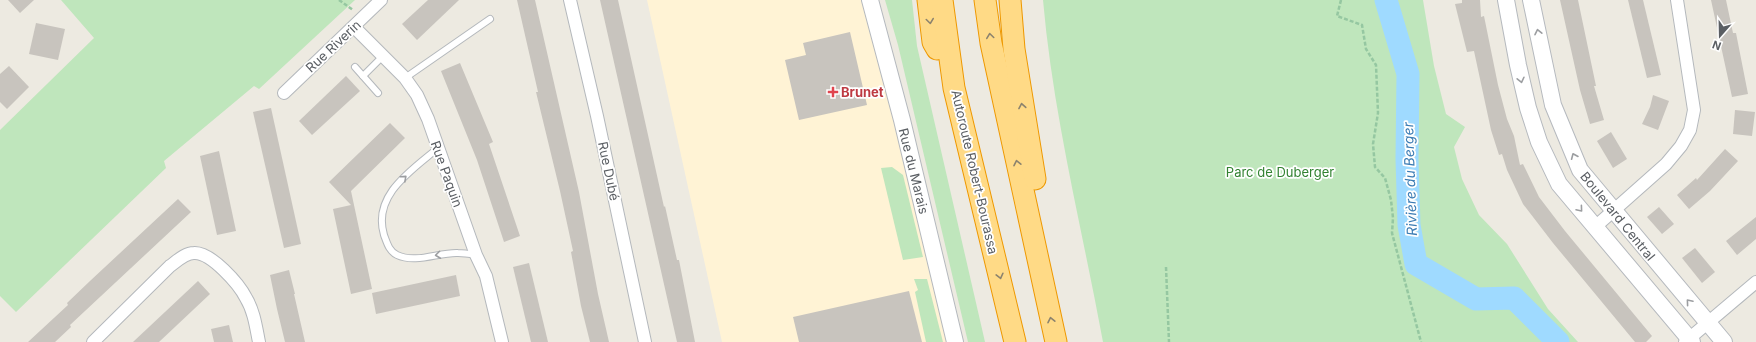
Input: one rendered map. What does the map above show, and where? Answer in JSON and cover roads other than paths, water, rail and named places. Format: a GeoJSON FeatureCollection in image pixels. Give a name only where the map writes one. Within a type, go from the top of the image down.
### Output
{"type":"FeatureCollection","features":[{"type":"Feature","properties":{"kind":"highway"},"geometry":{"type":"LineString","coordinates":[[928,0],[933,42],[954,88]]}},
{"type":"Feature","properties":{"kind":"highway","name":"Autoroute Robert-Bourassa"},"geometry":{"type":"LineString","coordinates":[[942,0],[954,88],[1015,342]]}},
{"type":"Feature","properties":{"kind":"highway"},"geometry":{"type":"LineString","coordinates":[[985,0],[992,43],[1056,342]]}},
{"type":"Feature","properties":{"kind":"highway"},"geometry":{"type":"LineString","coordinates":[[1010,0],[1014,49],[1037,191],[1046,297]]}},
{"type":"Feature","properties":{"kind":"street","name":"Rue Riverin"},"geometry":{"type":"LineString","coordinates":[[284,93],[382,0]]}},
{"type":"Feature","properties":{"kind":"street","name":"Rue Dubé"},"geometry":{"type":"LineString","coordinates":[[570,0],[597,116],[645,342]]}},
{"type":"Feature","properties":{"kind":"street","name":"Rue du Marais"},"geometry":{"type":"LineString","coordinates":[[870,0],[902,120],[955,342]]}},
{"type":"Feature","properties":{"kind":"street","name":"Boulevard Central"},"geometry":{"type":"LineString","coordinates":[[1506,0],[1518,65],[1528,108],[1539,142],[1559,184],[1689,341]]}},
{"type":"Feature","properties":{"kind":"street","name":"Boulevard Central"},"geometry":{"type":"LineString","coordinates":[[1531,0],[1553,105],[1580,170],[1724,342]]}},
{"type":"Feature","properties":{"kind":"street"},"geometry":{"type":"LineString","coordinates":[[1595,227],[1666,164],[1681,146],[1690,130],[1694,110],[1677,0]]}},
{"type":"Feature","properties":{"kind":"street","name":"Rue Paquin"},"geometry":{"type":"LineString","coordinates":[[354,27],[405,78],[428,118],[476,255],[486,276],[502,342]]}},
{"type":"Feature","properties":{"kind":"street"},"geometry":{"type":"LineString","coordinates":[[93,342],[170,266],[180,258],[194,253],[210,257],[235,283],[246,298],[253,315],[259,342]]}},
{"type":"Feature","properties":{"kind":"street"},"geometry":{"type":"LineString","coordinates":[[1689,341],[1756,282]]}},
{"type":"Feature","properties":{"kind":"lane"},"geometry":{"type":"LineString","coordinates":[[405,78],[490,19]]}},
{"type":"Feature","properties":{"kind":"lane"},"geometry":{"type":"LineString","coordinates":[[363,76],[383,56]]}},
{"type":"Feature","properties":{"kind":"lane"},"geometry":{"type":"LineString","coordinates":[[355,67],[378,93]]}},
{"type":"Feature","properties":{"kind":"lane"},"geometry":{"type":"LineString","coordinates":[[438,148],[393,188],[385,202],[381,226],[388,246],[397,255],[410,258],[457,252],[476,255]]}},
{"type":"Feature","properties":{"kind":"waterway","name":"Rivière du Berger"},"geometry":{"type":"LineString","coordinates":[[1386,0],[1408,74],[1407,159],[1409,225],[1416,264],[1476,299],[1514,298],[1558,342]]}},
{"type":"Feature","properties":{"kind":"place","name":"Brunet"},"geometry":{"type":"Point","coordinates":[833,92]}},
{"type":"Feature","properties":{"kind":"park label","name":"Parc de Duberger"},"geometry":{"type":"Point","coordinates":[1280,172]}}]}
